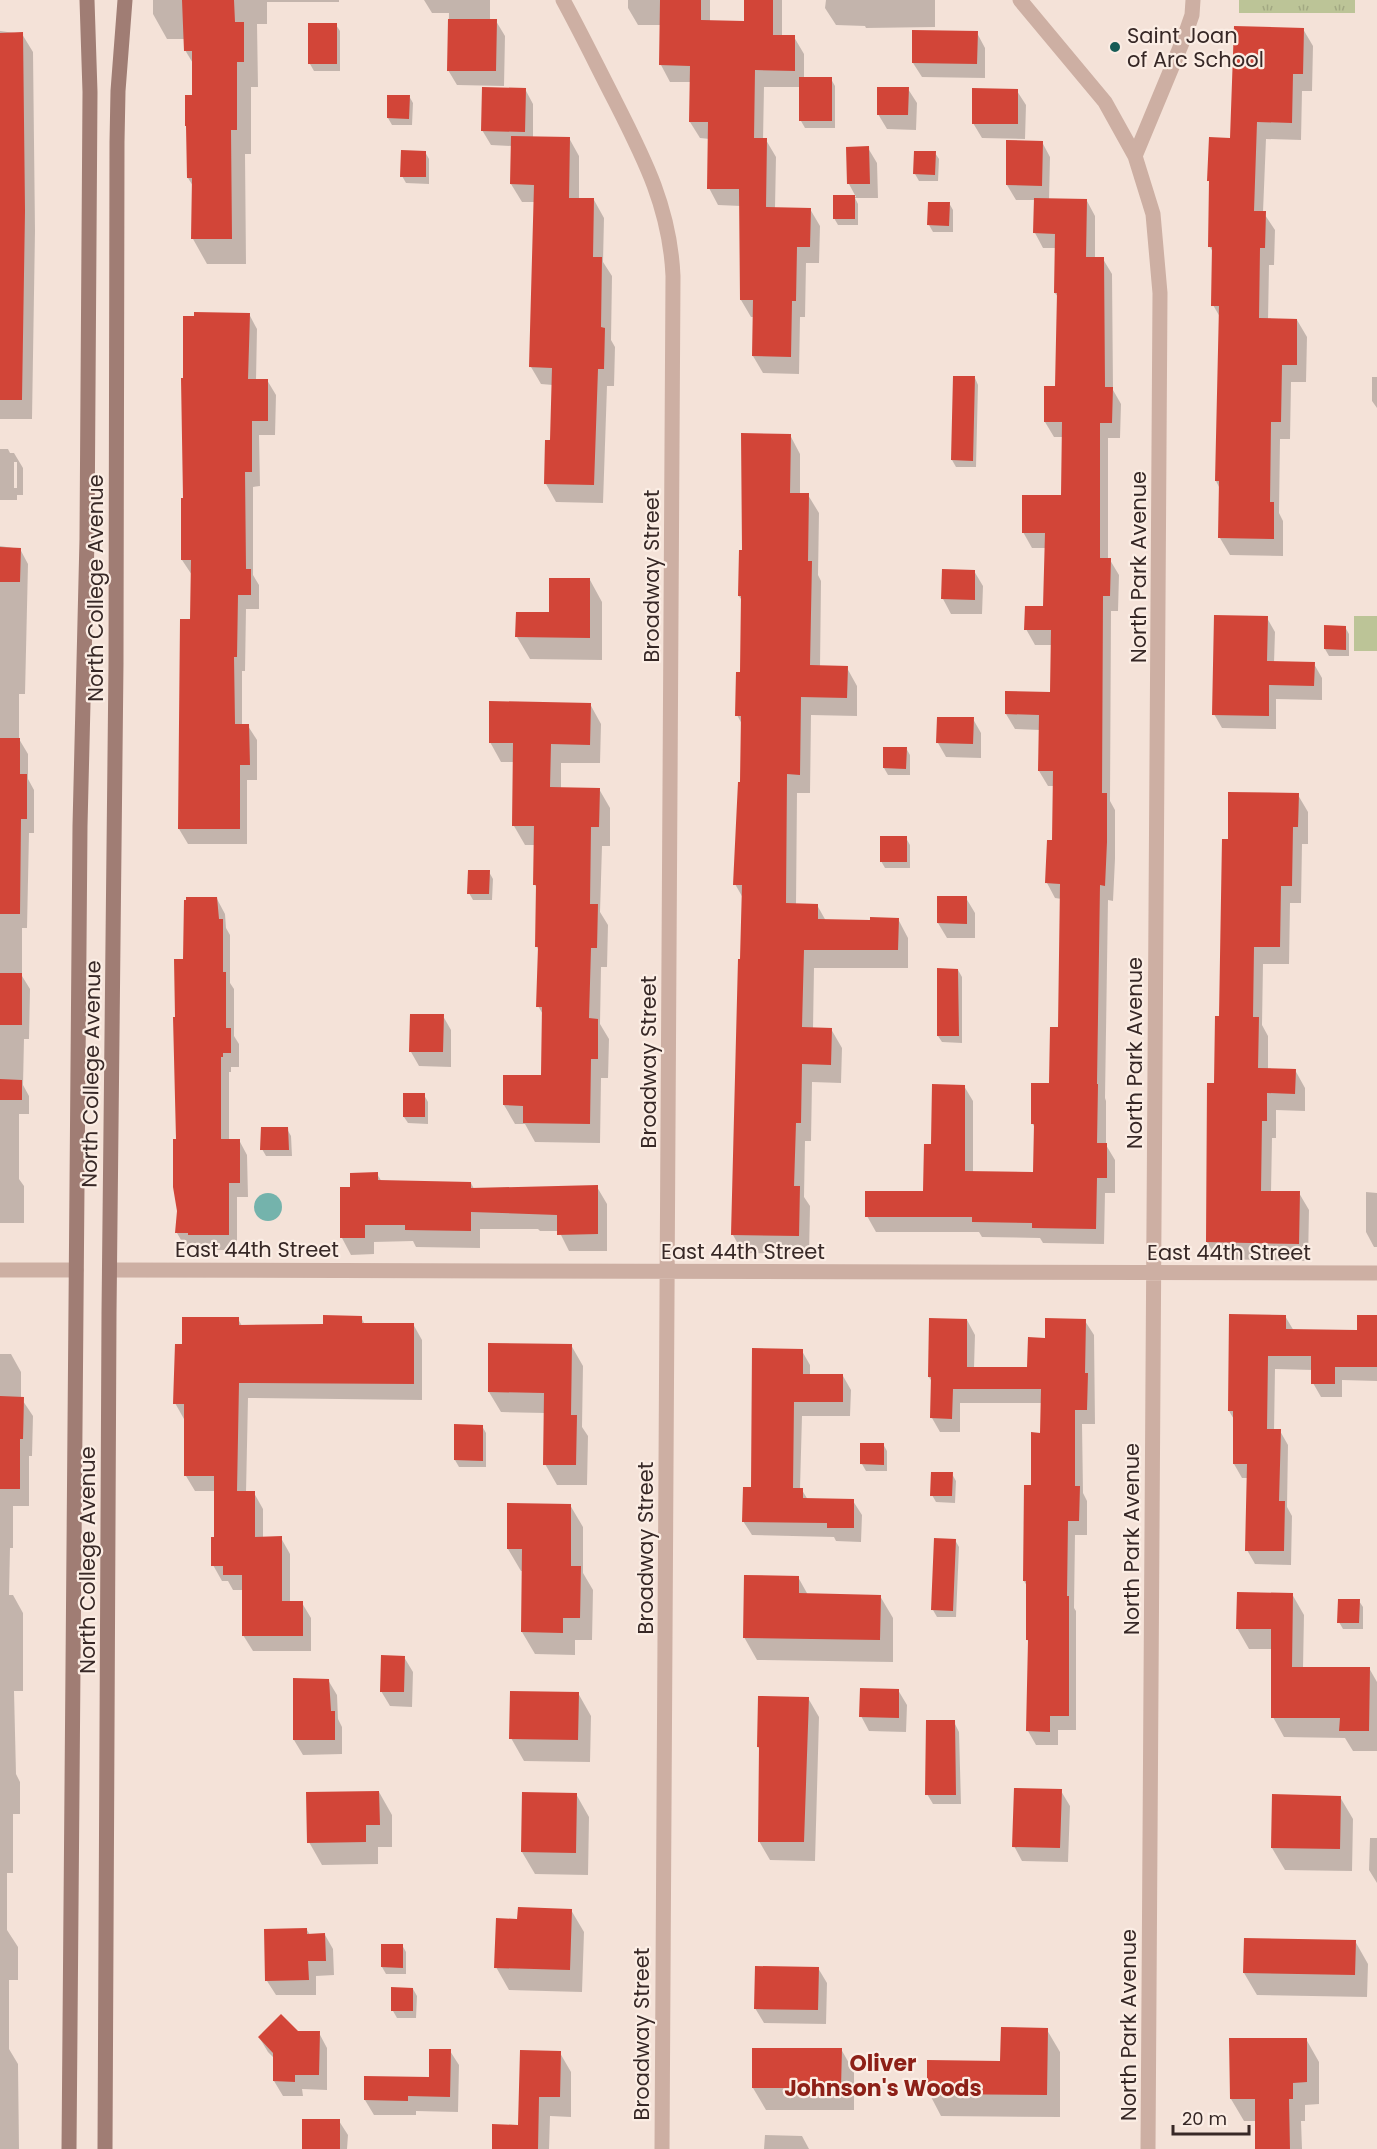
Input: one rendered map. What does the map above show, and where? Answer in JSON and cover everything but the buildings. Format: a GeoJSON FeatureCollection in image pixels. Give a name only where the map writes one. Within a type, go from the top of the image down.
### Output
{"type":"FeatureCollection","features":[{"type":"Feature","properties":{"kind":"main road","name":"North College Avenue"},"geometry":{"type":"LineString","coordinates":[[69,2149],[70,1808],[80,826],[88,527],[90,92],[87,0]]}},
{"type":"Feature","properties":{"kind":"main road","name":"North College Avenue"},"geometry":{"type":"LineString","coordinates":[[105,2149],[116,675],[117,142],[118,91],[125,0]]}},
{"type":"Feature","properties":{"kind":"street","name":"Broadway Street"},"geometry":{"type":"LineString","coordinates":[[563,0],[652,177],[664,212],[673,262],[662,2149]]}},
{"type":"Feature","properties":{"kind":"street","name":"North Park Avenue"},"geometry":{"type":"LineString","coordinates":[[1020,0],[1105,102],[1135,156],[1153,214],[1161,314],[1148,2149]]}},
{"type":"Feature","properties":{"kind":"street"},"geometry":{"type":"LineString","coordinates":[[1135,156],[1184,38],[1192,15],[1193,0]]}},
{"type":"Feature","properties":{"kind":"street"},"geometry":{"type":"LineString","coordinates":[[0,1270],[76,1270]]}},
{"type":"Feature","properties":{"kind":"street","name":"East 44th Street"},"geometry":{"type":"LineString","coordinates":[[110,1270],[1377,1273]]}},
{"type":"Feature","properties":{"kind":"green space"},"geometry":{"type":"Polygon","coordinates":[[[1239,0],[1355,0],[1355,13],[1239,13],[1239,0]]]}},
{"type":"Feature","properties":{"kind":"green space"},"geometry":{"type":"Polygon","coordinates":[[[1354,616],[1377,616],[1377,651],[1354,651],[1354,616]]]}},
{"type":"Feature","properties":{"kind":"water"},"geometry":{"type":"Polygon","coordinates":[[[268,1193],[278,1197],[282,1207],[278,1217],[268,1221],[258,1217],[254,1207],[258,1197],[268,1193]]]}},
{"type":"Feature","properties":{"kind":"place","name":"Saint Joan of Arc School"},"geometry":{"type":"Point","coordinates":[1115,47]}},
{"type":"Feature","properties":{"kind":"district","name":"Oliver Johnson's Woods"},"geometry":{"type":"Point","coordinates":[883,2076]}}]}
